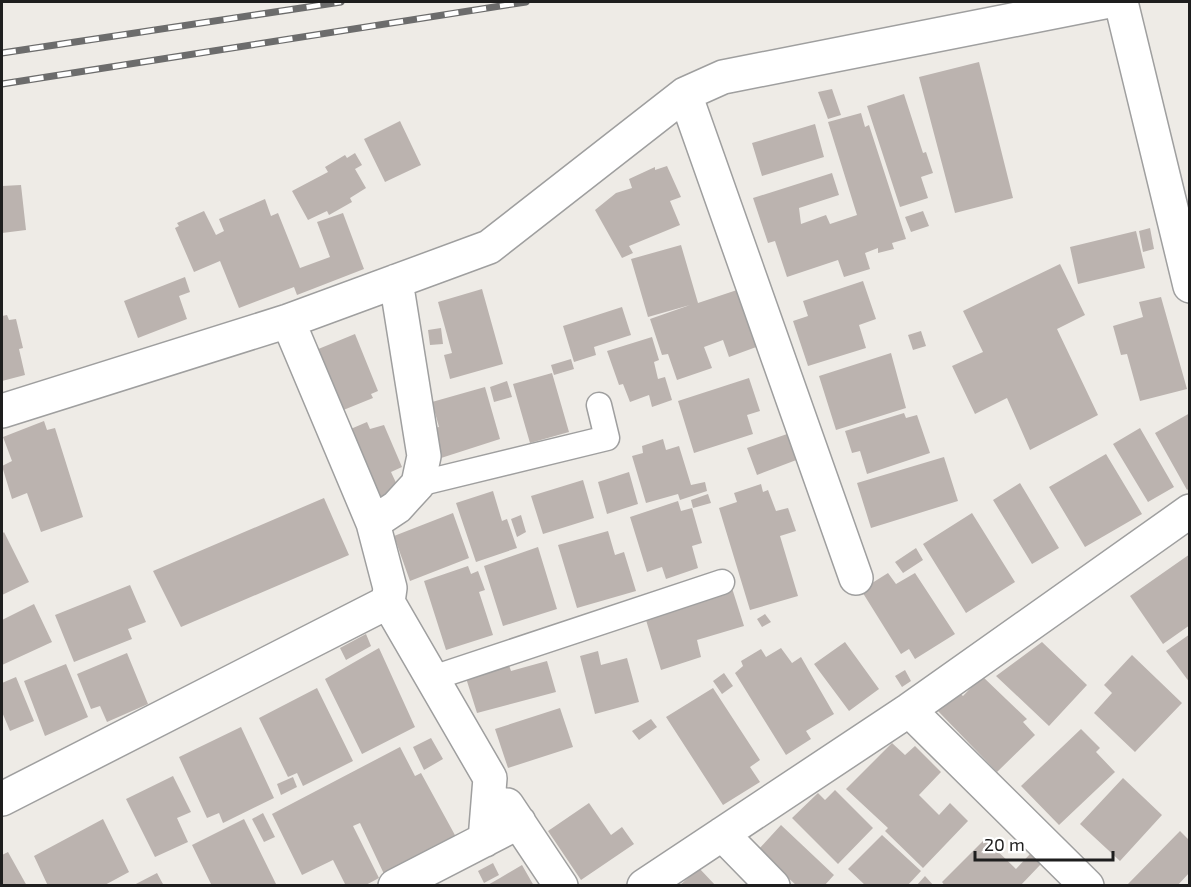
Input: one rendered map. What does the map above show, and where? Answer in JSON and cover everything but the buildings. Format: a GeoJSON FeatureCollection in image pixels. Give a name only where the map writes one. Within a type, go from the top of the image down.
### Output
{"type":"FeatureCollection","features":[{"type":"Feature","properties":{"kind":"street"},"geometry":{"type":"LineString","coordinates":[[2,411],[288,321],[489,247],[686,94],[723,77],[1104,2]]}},
{"type":"Feature","properties":{"kind":"street"},"geometry":{"type":"LineString","coordinates":[[1122,2],[1190,286]]}},
{"type":"Feature","properties":{"kind":"street"},"geometry":{"type":"LineString","coordinates":[[686,94],[856,578]]}},
{"type":"Feature","properties":{"kind":"street"},"geometry":{"type":"LineString","coordinates":[[373,523],[397,507],[418,484],[424,456],[396,281]]}},
{"type":"Feature","properties":{"kind":"street"},"geometry":{"type":"LineString","coordinates":[[288,321],[373,523],[390,588],[388,602],[490,778],[561,885]]}},
{"type":"Feature","properties":{"kind":"street"},"geometry":{"type":"LineString","coordinates":[[644,885],[909,710],[1190,511]]}},
{"type":"Feature","properties":{"kind":"street"},"geometry":{"type":"LineString","coordinates":[[2,799],[388,602]]}},
{"type":"Feature","properties":{"kind":"street"},"geometry":{"type":"LineString","coordinates":[[909,710],[1087,885]]}},
{"type":"Feature","properties":{"kind":"street"},"geometry":{"type":"LineString","coordinates":[[485,840],[490,778]]}},
{"type":"Feature","properties":{"kind":"street"},"geometry":{"type":"LineString","coordinates":[[395,885],[519,822]]}},
{"type":"Feature","properties":{"kind":"street"},"geometry":{"type":"LineString","coordinates":[[722,834],[773,885]]}},
{"type":"Feature","properties":{"kind":"lane"},"geometry":{"type":"LineString","coordinates":[[418,484],[607,438],[599,405]]}},
{"type":"Feature","properties":{"kind":"lane"},"geometry":{"type":"LineString","coordinates":[[432,678],[722,582]]}},
{"type":"Feature","properties":{"kind":"railway"},"geometry":{"type":"LineString","coordinates":[[2,53],[341,2]]}},
{"type":"Feature","properties":{"kind":"railway"},"geometry":{"type":"LineString","coordinates":[[2,84],[526,2]]}}]}
